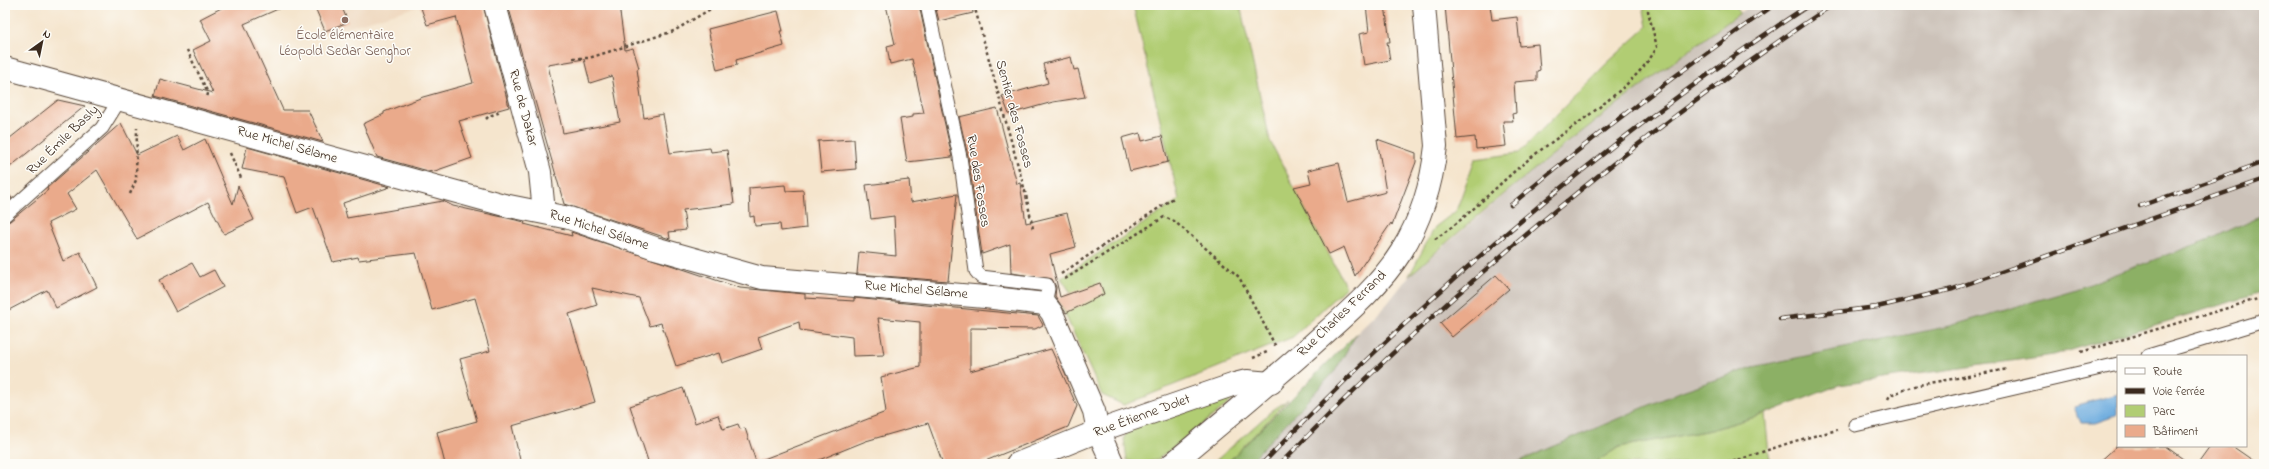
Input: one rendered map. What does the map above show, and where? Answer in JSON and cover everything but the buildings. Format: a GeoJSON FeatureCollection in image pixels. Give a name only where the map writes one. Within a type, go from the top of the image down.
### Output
{"type":"FeatureCollection","features":[{"type":"Feature","properties":{"kind":"street","name":"Rue de Dakar"},"geometry":{"type":"LineString","coordinates":[[495,5],[540,172],[544,212]]}},
{"type":"Feature","properties":{"kind":"street","name":"Rue Charles Ferrand"},"geometry":{"type":"LineString","coordinates":[[1172,464],[1270,383],[1345,316],[1392,265],[1410,235],[1419,217],[1434,169],[1436,146],[1424,5]]}},
{"type":"Feature","properties":{"kind":"street","name":"Rue Michel Sélame"},"geometry":{"type":"LineString","coordinates":[[5,68],[504,205],[544,212],[601,228],[655,248],[762,278],[985,296],[1050,292]]}},
{"type":"Feature","properties":{"kind":"street"},"geometry":{"type":"LineString","coordinates":[[1050,292],[1052,313],[1094,410],[1098,431],[1113,464]]}},
{"type":"Feature","properties":{"kind":"street","name":"Rue Étienne Dolet"},"geometry":{"type":"LineString","coordinates":[[1016,464],[1098,431],[1234,384],[1247,381],[1270,383]]}},
{"type":"Feature","properties":{"kind":"lane","name":"Rue des Fosses"},"geometry":{"type":"LineString","coordinates":[[927,5],[960,157],[976,271],[981,277],[1047,285],[1050,292]]}},
{"type":"Feature","properties":{"kind":"lane","name":"Rue Émile Basly"},"geometry":{"type":"LineString","coordinates":[[5,215],[102,128],[128,102]]}},
{"type":"Feature","properties":{"kind":"lane"},"geometry":{"type":"LineString","coordinates":[[2151,355],[2264,321]]}},
{"type":"Feature","properties":{"kind":"lane"},"geometry":{"type":"LineString","coordinates":[[1855,425],[1974,396],[2117,364]]}},
{"type":"Feature","properties":{"kind":"path"},"geometry":{"type":"LineString","coordinates":[[573,58],[589,58],[674,31],[716,5]]}},
{"type":"Feature","properties":{"kind":"path","name":"Sentier des Fosses"},"geometry":{"type":"LineString","coordinates":[[974,5],[1026,195],[1033,229]]}},
{"type":"Feature","properties":{"kind":"path"},"geometry":{"type":"LineString","coordinates":[[1430,243],[1442,235],[1523,164],[1612,97],[1635,75],[1657,47],[1648,12],[1649,5]]}},
{"type":"Feature","properties":{"kind":"path"},"geometry":{"type":"LineString","coordinates":[[187,50],[208,94],[202,122]]}},
{"type":"Feature","properties":{"kind":"path"},"geometry":{"type":"LineString","coordinates":[[128,102],[136,180],[130,194]]}},
{"type":"Feature","properties":{"kind":"path"},"geometry":{"type":"LineString","coordinates":[[230,153],[241,178]]}},
{"type":"Feature","properties":{"kind":"path"},"geometry":{"type":"LineString","coordinates":[[1050,292],[1057,276],[1175,198]]}},
{"type":"Feature","properties":{"kind":"path"},"geometry":{"type":"LineString","coordinates":[[1050,292],[1164,217],[1174,221],[1239,277],[1277,348],[1290,364]]}},
{"type":"Feature","properties":{"kind":"path"},"geometry":{"type":"LineString","coordinates":[[2075,354],[2264,297]]}},
{"type":"Feature","properties":{"kind":"path"},"geometry":{"type":"LineString","coordinates":[[1880,420],[1890,394],[1918,385],[2012,368]]}},
{"type":"Feature","properties":{"kind":"path"},"geometry":{"type":"LineString","coordinates":[[1673,464],[1732,462],[1795,441],[1855,425]]}},
{"type":"Feature","properties":{"kind":"shaded area","name":"École élémentaire Léopold Sedar Senghor"},"geometry":{"type":"Polygon","coordinates":[[[312,5],[420,5],[420,6],[324,34],[312,5]]]}},
{"type":"Feature","properties":{"kind":"shaded area"},"geometry":{"type":"Polygon","coordinates":[[[1751,5],[2264,5],[2264,214],[2213,238],[2073,290],[1950,326],[1753,367],[1682,391],[1513,464],[1248,464],[1335,371],[1357,333],[1387,304],[1409,276],[1532,171],[1642,85],[1751,5]]]}},
{"type":"Feature","properties":{"kind":"green space"},"geometry":{"type":"Polygon","coordinates":[[[1133,5],[1240,5],[1270,141],[1346,287],[1293,337],[1124,405],[1102,395],[1058,299],[1071,293],[1061,278],[1179,200],[1133,5]]]}},
{"type":"Feature","properties":{"kind":"green space"},"geometry":{"type":"Polygon","coordinates":[[[1643,5],[1669,5],[1671,7],[1674,5],[1735,5],[1740,13],[1571,140],[1489,206],[1409,276],[1435,227],[1456,211],[1475,159],[1519,153],[1605,65],[1647,27],[1643,5]]]}},
{"type":"Feature","properties":{"kind":"green space"},"geometry":{"type":"Polygon","coordinates":[[[2264,214],[2264,292],[2054,355],[1839,385],[1765,414],[1711,430],[1619,447],[1593,464],[1513,464],[1682,391],[1753,367],[1950,326],[2073,290],[2213,238],[2264,214]]]}},
{"type":"Feature","properties":{"kind":"green space"},"geometry":{"type":"Polygon","coordinates":[[[1357,333],[1335,371],[1248,464],[1226,464],[1357,333]]]}},
{"type":"Feature","properties":{"kind":"green space"},"geometry":{"type":"Polygon","coordinates":[[[1232,395],[1234,398],[1228,404],[1157,460],[1140,464],[1127,460],[1124,439],[1128,428],[1232,395]]]}},
{"type":"Feature","properties":{"kind":"green space"},"geometry":{"type":"Polygon","coordinates":[[[1288,400],[1226,464],[1212,464],[1274,409],[1288,400]]]}},
{"type":"Feature","properties":{"kind":"green space"},"geometry":{"type":"Polygon","coordinates":[[[1765,414],[1770,464],[1593,464],[1619,447],[1711,430],[1765,414]]]}},
{"type":"Feature","properties":{"kind":"water"},"geometry":{"type":"Polygon","coordinates":[[[2117,394],[2117,415],[2095,423],[2081,423],[2074,406],[2117,394]]]}},
{"type":"Feature","properties":{"kind":"railway"},"geometry":{"type":"LineString","coordinates":[[1511,205],[1641,102],[1774,5]]}},
{"type":"Feature","properties":{"kind":"railway"},"geometry":{"type":"LineString","coordinates":[[1262,464],[1389,339],[1455,278],[1523,220],[1592,163],[1663,108],[1735,55],[1809,5]]}},
{"type":"Feature","properties":{"kind":"railway"},"geometry":{"type":"LineString","coordinates":[[1280,464],[1409,338],[1544,220],[1614,163],[1685,109],[1832,5]]}},
{"type":"Feature","properties":{"kind":"railway"},"geometry":{"type":"LineString","coordinates":[[2140,206],[2264,162]]}},
{"type":"Feature","properties":{"kind":"railway"},"geometry":{"type":"LineString","coordinates":[[1780,319],[1877,307],[1953,289],[2264,179]]}},
{"type":"Feature","properties":{"kind":"place","name":"École élémentaire Léopold Sedar Senghor"},"geometry":{"type":"Point","coordinates":[345,20]}}]}
